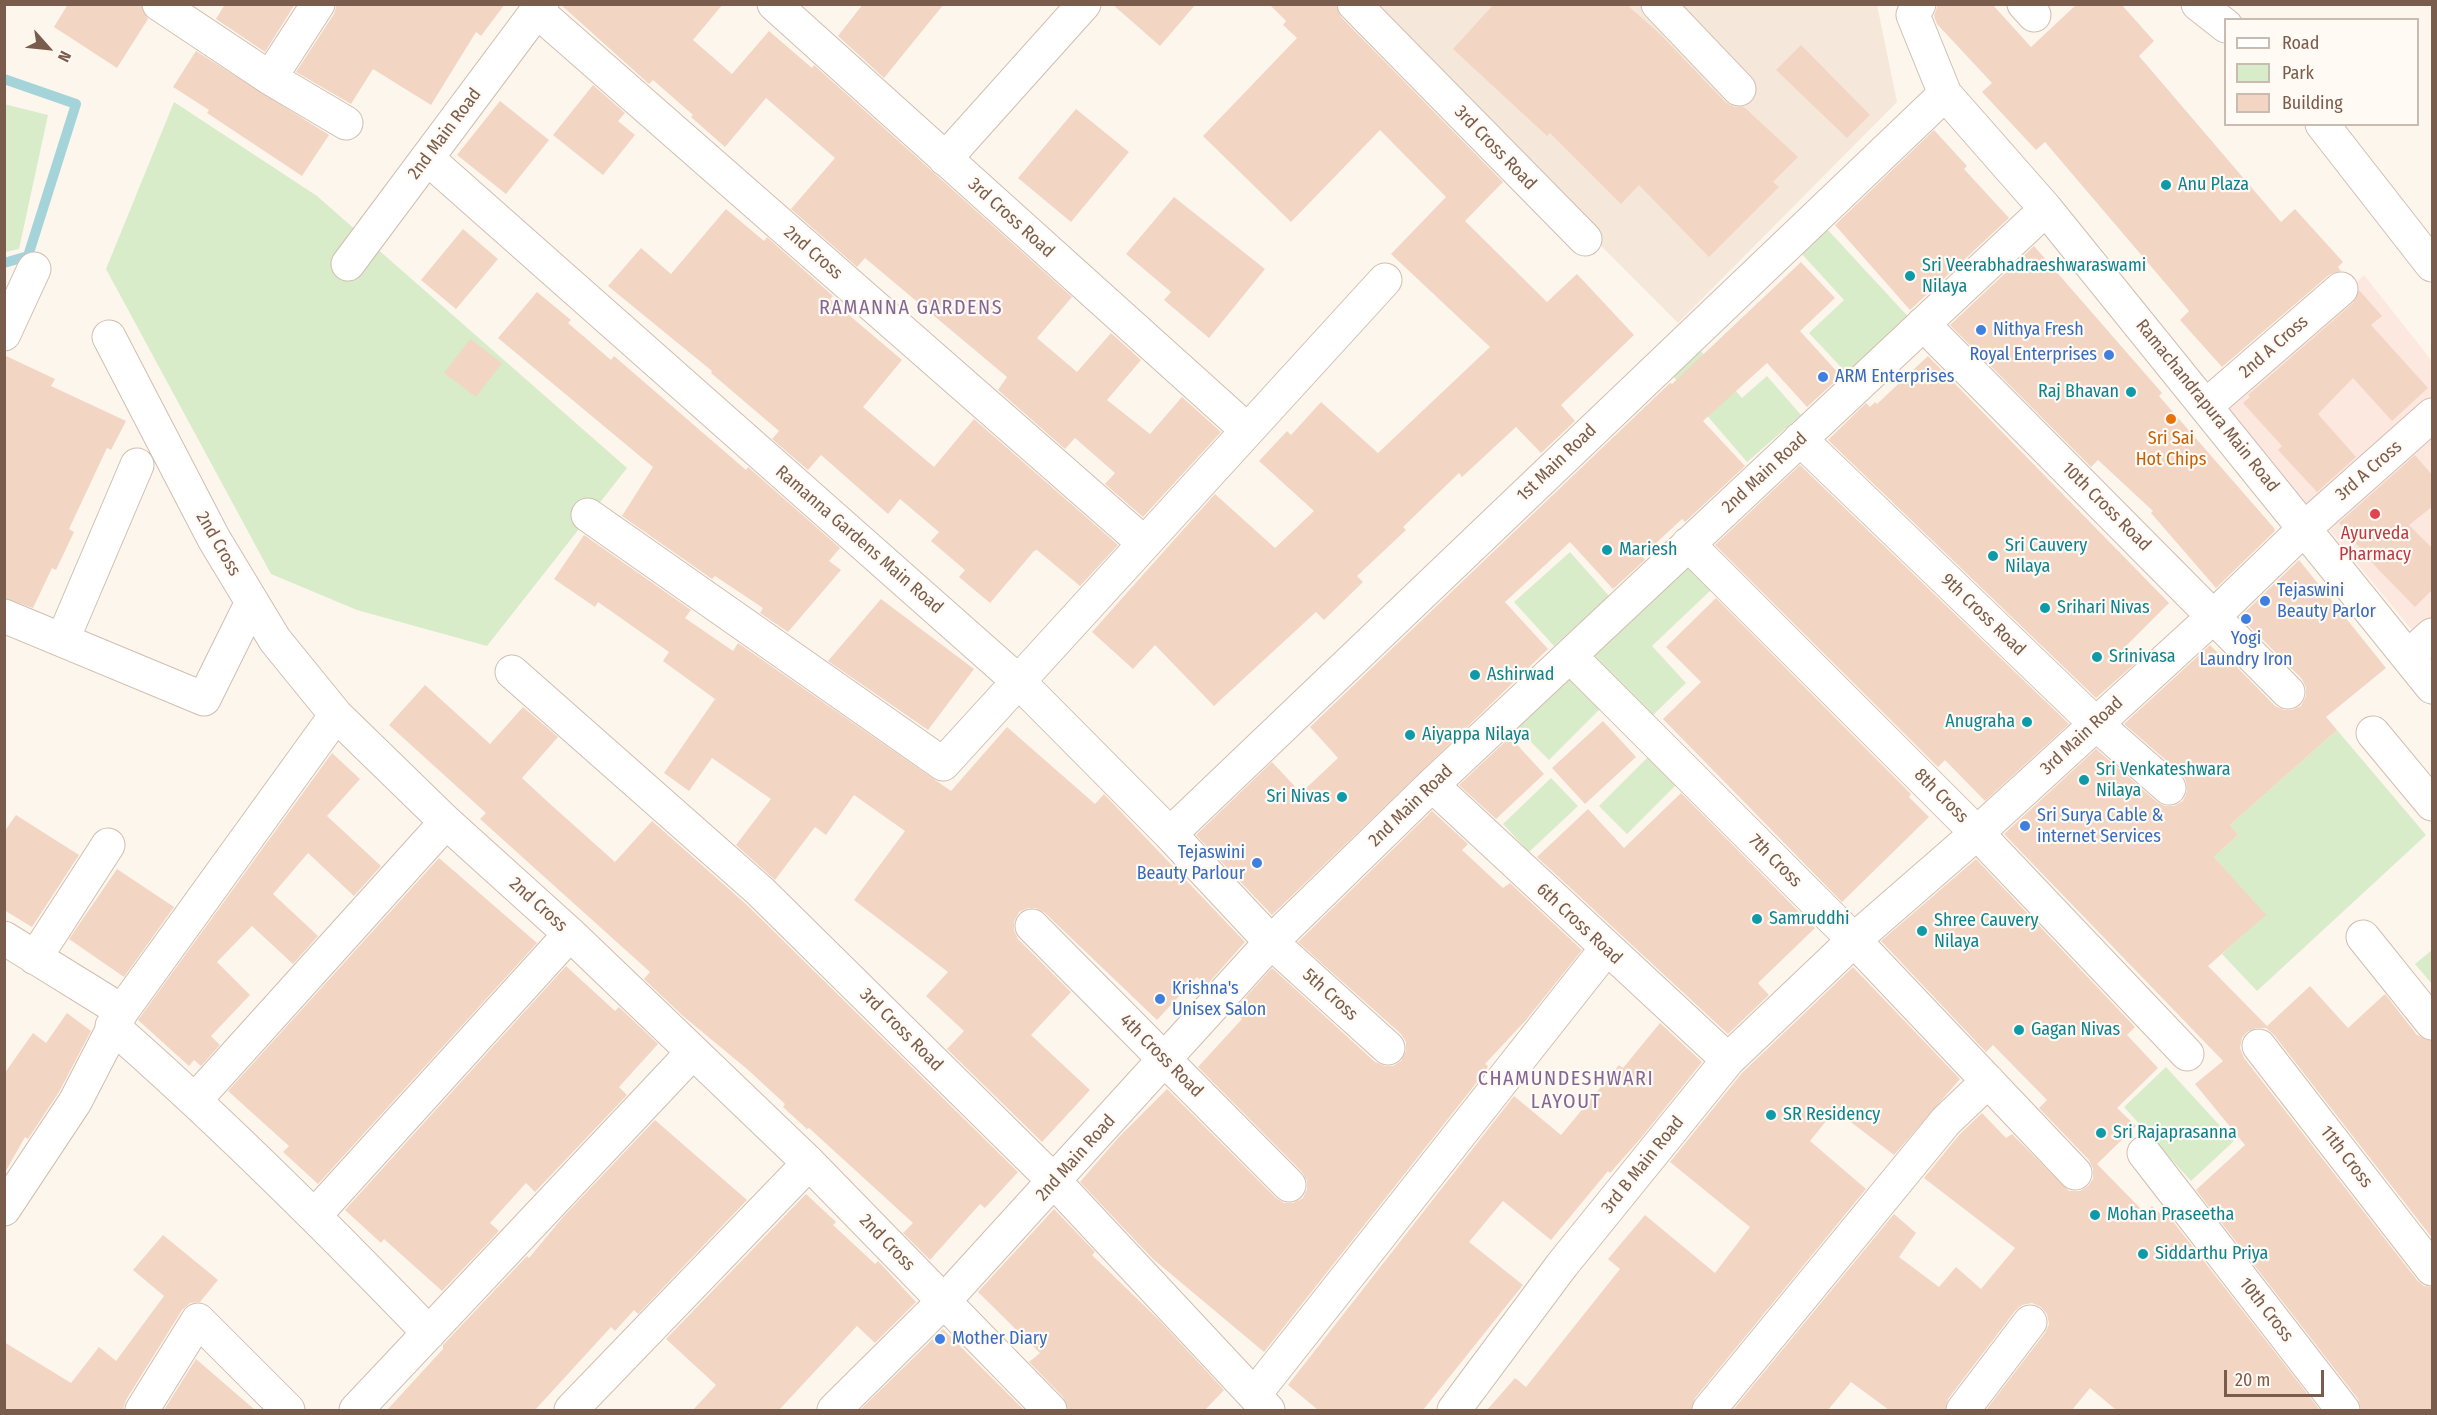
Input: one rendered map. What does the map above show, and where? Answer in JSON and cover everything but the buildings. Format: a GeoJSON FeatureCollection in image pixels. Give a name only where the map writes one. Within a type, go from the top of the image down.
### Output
{"type":"FeatureCollection","features":[{"type":"Feature","properties":{"kind":"street"},"geometry":{"type":"LineString","coordinates":[[159,4],[270,78],[346,123]]}},
{"type":"Feature","properties":{"kind":"street"},"geometry":{"type":"LineString","coordinates":[[270,78],[318,4]]}},
{"type":"Feature","properties":{"kind":"street","name":"3rd Cross Road"},"geometry":{"type":"LineString","coordinates":[[774,4],[1247,430]]}},
{"type":"Feature","properties":{"kind":"street","name":"3rd Cross Road"},"geometry":{"type":"LineString","coordinates":[[1354,4],[1585,239]]}},
{"type":"Feature","properties":{"kind":"street"},"geometry":{"type":"LineString","coordinates":[[1658,4],[1739,89]]}},
{"type":"Feature","properties":{"kind":"street"},"geometry":{"type":"LineString","coordinates":[[2198,4],[2224,24]]}},
{"type":"Feature","properties":{"kind":"street","name":"2nd Main Road"},"geometry":{"type":"LineString","coordinates":[[348,264],[539,8]]}},
{"type":"Feature","properties":{"kind":"street","name":"2nd Cross"},"geometry":{"type":"LineString","coordinates":[[539,8],[1144,543]]}},
{"type":"Feature","properties":{"kind":"street","name":"Ramachandrapura Main Road"},"geometry":{"type":"LineString","coordinates":[[1911,8],[1945,94],[2046,209],[2306,527],[2433,687]]}},
{"type":"Feature","properties":{"kind":"street"},"geometry":{"type":"LineString","coordinates":[[945,159],[1070,9]]}},
{"type":"Feature","properties":{"kind":"street","name":"1st Main Road"},"geometry":{"type":"LineString","coordinates":[[1170,834],[1945,94]]}},
{"type":"Feature","properties":{"kind":"street"},"geometry":{"type":"LineString","coordinates":[[2324,126],[2433,265]]}},
{"type":"Feature","properties":{"kind":"street","name":"Ramanna Gardens Main Road"},"geometry":{"type":"LineString","coordinates":[[427,158],[1018,681],[1170,834],[1271,942]]}},
{"type":"Feature","properties":{"kind":"street","name":"2nd Main Road"},"geometry":{"type":"LineString","coordinates":[[834,1410],[944,1301],[1055,1182],[1271,942],[1432,786],[2046,209]]}},
{"type":"Feature","properties":{"kind":"street"},"geometry":{"type":"LineString","coordinates":[[4,334],[34,269]]}},
{"type":"Feature","properties":{"kind":"street"},"geometry":{"type":"LineString","coordinates":[[588,516],[943,764],[1385,280]]}},
{"type":"Feature","properties":{"kind":"street","name":"2nd A Cross"},"geometry":{"type":"LineString","coordinates":[[2207,405],[2341,289]]}},
{"type":"Feature","properties":{"kind":"street","name":"10th Cross Road"},"geometry":{"type":"LineString","coordinates":[[1923,324],[2288,692]]}},
{"type":"Feature","properties":{"kind":"street","name":"2nd Cross"},"geometry":{"type":"LineString","coordinates":[[109,337],[214,539],[275,640],[336,715],[446,822],[570,934],[809,1162],[1050,1410]]}},
{"type":"Feature","properties":{"kind":"street","name":"3rd A Cross"},"geometry":{"type":"LineString","coordinates":[[2306,527],[2433,415]]}},
{"type":"Feature","properties":{"kind":"street","name":"9th Cross Road"},"geometry":{"type":"LineString","coordinates":[[1800,439],[2096,724],[2169,788]]}},
{"type":"Feature","properties":{"kind":"street"},"geometry":{"type":"LineString","coordinates":[[63,639],[137,465]]}},
{"type":"Feature","properties":{"kind":"street","name":"3rd Main Road"},"geometry":{"type":"LineString","coordinates":[[1854,940],[1977,833],[2214,616],[2306,527]]}},
{"type":"Feature","properties":{"kind":"street","name":"8th Cross"},"geometry":{"type":"LineString","coordinates":[[1688,544],[1977,833],[2187,1054]]}},
{"type":"Feature","properties":{"kind":"street"},"geometry":{"type":"LineString","coordinates":[[4,616],[204,699],[252,602]]}},
{"type":"Feature","properties":{"kind":"street"},"geometry":{"type":"LineString","coordinates":[[2409,656],[2433,635]]}},
{"type":"Feature","properties":{"kind":"street","name":"7th Cross"},"geometry":{"type":"LineString","coordinates":[[1570,656],[1854,940],[2075,1173]]}},
{"type":"Feature","properties":{"kind":"street","name":"3rd Cross Road"},"geometry":{"type":"LineString","coordinates":[[512,672],[760,891],[1055,1182],[1261,1403]]}},
{"type":"Feature","properties":{"kind":"street"},"geometry":{"type":"LineString","coordinates":[[4,1209],[75,1102],[117,1018],[336,715]]}},
{"type":"Feature","properties":{"kind":"street"},"geometry":{"type":"LineString","coordinates":[[2373,733],[2426,783]]}},
{"type":"Feature","properties":{"kind":"street","name":"6th Cross Road"},"geometry":{"type":"LineString","coordinates":[[1432,786],[1728,1060]]}},
{"type":"Feature","properties":{"kind":"street"},"geometry":{"type":"LineString","coordinates":[[196,1099],[446,822]]}},
{"type":"Feature","properties":{"kind":"street"},"geometry":{"type":"LineString","coordinates":[[35,958],[108,845]]}},
{"type":"Feature","properties":{"kind":"street","name":"4th Cross Road"},"geometry":{"type":"LineString","coordinates":[[1032,926],[1289,1185]]}},
{"type":"Feature","properties":{"kind":"street"},"geometry":{"type":"LineString","coordinates":[[315,1215],[570,934]]}},
{"type":"Feature","properties":{"kind":"street"},"geometry":{"type":"LineString","coordinates":[[2363,937],[2433,1023]]}},
{"type":"Feature","properties":{"kind":"street"},"geometry":{"type":"LineString","coordinates":[[4,938],[117,1018],[315,1215],[429,1333]]}},
{"type":"Feature","properties":{"kind":"street","name":"3rd B Main Road"},"geometry":{"type":"LineString","coordinates":[[1454,1410],[1562,1265],[1728,1060],[1854,940]]}},
{"type":"Feature","properties":{"kind":"street","name":"5th Cross"},"geometry":{"type":"LineString","coordinates":[[1271,942],[1388,1048]]}},
{"type":"Feature","properties":{"kind":"street"},"geometry":{"type":"LineString","coordinates":[[1261,1403],[1606,949]]}},
{"type":"Feature","properties":{"kind":"street","name":"11th Cross"},"geometry":{"type":"LineString","coordinates":[[2259,1046],[2433,1269]]}},
{"type":"Feature","properties":{"kind":"street"},"geometry":{"type":"LineString","coordinates":[[356,1410],[693,1052]]}},
{"type":"Feature","properties":{"kind":"street"},"geometry":{"type":"LineString","coordinates":[[1709,1410],[1946,1120],[1988,1082]]}},
{"type":"Feature","properties":{"kind":"street","name":"10th Cross"},"geometry":{"type":"LineString","coordinates":[[2144,1153],[2343,1410]]}},
{"type":"Feature","properties":{"kind":"street"},"geometry":{"type":"LineString","coordinates":[[571,1410],[809,1162]]}},
{"type":"Feature","properties":{"kind":"street"},"geometry":{"type":"LineString","coordinates":[[142,1410],[198,1320],[288,1410]]}},
{"type":"Feature","properties":{"kind":"street"},"geometry":{"type":"LineString","coordinates":[[1963,1410],[2030,1323]]}},
{"type":"Feature","properties":{"kind":"shaded area"},"geometry":{"type":"Polygon","coordinates":[[[1361,5],[1877,5],[1897,102],[1678,323],[1361,5]]]}},
{"type":"Feature","properties":{"kind":"shaded area"},"geometry":{"type":"Polygon","coordinates":[[[2364,275],[2432,361],[2432,654],[2227,407],[2364,275]]]}},
{"type":"Feature","properties":{"kind":"green space"},"geometry":{"type":"Polygon","coordinates":[[[174,102],[317,196],[627,468],[487,646],[357,610],[271,574],[106,269],[174,102]]]}},
{"type":"Feature","properties":{"kind":"green space"},"geometry":{"type":"Polygon","coordinates":[[[4,104],[48,115],[19,249],[5,252],[4,104]]]}},
{"type":"Feature","properties":{"kind":"green space"},"geometry":{"type":"Polygon","coordinates":[[[1827,229],[1914,323],[1853,380],[1809,333],[1844,300],[1801,253],[1827,229]]]}},
{"type":"Feature","properties":{"kind":"green space"},"geometry":{"type":"Polygon","coordinates":[[[1701,351],[1742,398],[1767,376],[1801,415],[1747,462],[1673,376],[1701,351]]]}},
{"type":"Feature","properties":{"kind":"green space"},"geometry":{"type":"Polygon","coordinates":[[[1570,552],[1609,596],[1554,646],[1514,602],[1570,552]]]}},
{"type":"Feature","properties":{"kind":"green space"},"geometry":{"type":"Polygon","coordinates":[[[1684,562],[1711,590],[1652,646],[1686,683],[1650,718],[1589,653],[1684,562]]]}},
{"type":"Feature","properties":{"kind":"green space"},"geometry":{"type":"Polygon","coordinates":[[[1565,669],[1602,707],[1549,760],[1511,722],[1565,669]]]}},
{"type":"Feature","properties":{"kind":"green space"},"geometry":{"type":"Polygon","coordinates":[[[2337,730],[2426,835],[2257,991],[2222,954],[2265,915],[2214,857],[2238,835],[2230,825],[2337,730]]]}},
{"type":"Feature","properties":{"kind":"green space"},"geometry":{"type":"Polygon","coordinates":[[[1649,756],[1677,784],[1627,834],[1599,806],[1649,756]]]}},
{"type":"Feature","properties":{"kind":"green space"},"geometry":{"type":"Polygon","coordinates":[[[1551,778],[1578,806],[1529,852],[1503,824],[1551,778]]]}},
{"type":"Feature","properties":{"kind":"green space"},"geometry":{"type":"Polygon","coordinates":[[[2432,950],[2432,984],[2415,964],[2432,950]]]}},
{"type":"Feature","properties":{"kind":"green space"},"geometry":{"type":"Polygon","coordinates":[[[2166,1067],[2234,1141],[2191,1181],[2124,1107],[2166,1067]]]}},
{"type":"Feature","properties":{"kind":"waterway"},"geometry":{"type":"LineString","coordinates":[[4,79],[76,104],[28,256],[4,263]]}},
{"type":"Feature","properties":{"kind":"place","name":"Anu Plaza"},"geometry":{"type":"Point","coordinates":[2166,185]}},
{"type":"Feature","properties":{"kind":"place","name":"Sri Veerabhadraeshwaraswami Nilaya"},"geometry":{"type":"Point","coordinates":[1910,276]}},
{"type":"Feature","properties":{"kind":"place","name":"Nithya Fresh"},"geometry":{"type":"Point","coordinates":[1981,330]}},
{"type":"Feature","properties":{"kind":"place","name":"Royal Enterprises"},"geometry":{"type":"Point","coordinates":[2109,355]}},
{"type":"Feature","properties":{"kind":"place","name":"ARM Enterprises"},"geometry":{"type":"Point","coordinates":[1823,377]}},
{"type":"Feature","properties":{"kind":"place","name":"Raj Bhavan"},"geometry":{"type":"Point","coordinates":[2131,392]}},
{"type":"Feature","properties":{"kind":"place","name":"Sri Sai Hot Chips"},"geometry":{"type":"Point","coordinates":[2171,419]}},
{"type":"Feature","properties":{"kind":"place","name":"Ayurveda Pharmacy"},"geometry":{"type":"Point","coordinates":[2375,514]}},
{"type":"Feature","properties":{"kind":"place","name":"Mariesh"},"geometry":{"type":"Point","coordinates":[1607,550]}},
{"type":"Feature","properties":{"kind":"place","name":"Sri Cauvery Nilaya"},"geometry":{"type":"Point","coordinates":[1993,556]}},
{"type":"Feature","properties":{"kind":"place","name":"Tejaswini Beauty Parlor"},"geometry":{"type":"Point","coordinates":[2265,601]}},
{"type":"Feature","properties":{"kind":"place","name":"Srihari Nivas"},"geometry":{"type":"Point","coordinates":[2045,608]}},
{"type":"Feature","properties":{"kind":"place","name":"Yogi Laundry Iron"},"geometry":{"type":"Point","coordinates":[2246,619]}},
{"type":"Feature","properties":{"kind":"place","name":"Srinivasa"},"geometry":{"type":"Point","coordinates":[2097,657]}},
{"type":"Feature","properties":{"kind":"place","name":"Ashirwad"},"geometry":{"type":"Point","coordinates":[1475,675]}},
{"type":"Feature","properties":{"kind":"place","name":"Anugraha"},"geometry":{"type":"Point","coordinates":[2027,722]}},
{"type":"Feature","properties":{"kind":"place","name":"Aiyappa Nilaya"},"geometry":{"type":"Point","coordinates":[1410,735]}},
{"type":"Feature","properties":{"kind":"place","name":"Sri Venkateshwara Nilaya"},"geometry":{"type":"Point","coordinates":[2084,780]}},
{"type":"Feature","properties":{"kind":"place","name":"Sri Nivas"},"geometry":{"type":"Point","coordinates":[1342,797]}},
{"type":"Feature","properties":{"kind":"place","name":"Sri Surya Cable & internet Services"},"geometry":{"type":"Point","coordinates":[2025,826]}},
{"type":"Feature","properties":{"kind":"place","name":"Tejaswini Beauty Parlour"},"geometry":{"type":"Point","coordinates":[1257,863]}},
{"type":"Feature","properties":{"kind":"place","name":"Samruddhi"},"geometry":{"type":"Point","coordinates":[1757,919]}},
{"type":"Feature","properties":{"kind":"place","name":"Shree Cauvery Nilaya"},"geometry":{"type":"Point","coordinates":[1922,931]}},
{"type":"Feature","properties":{"kind":"place","name":"Krishna's Unisex Salon"},"geometry":{"type":"Point","coordinates":[1160,999]}},
{"type":"Feature","properties":{"kind":"place","name":"Gagan Nivas"},"geometry":{"type":"Point","coordinates":[2019,1030]}},
{"type":"Feature","properties":{"kind":"place","name":"SR Residency"},"geometry":{"type":"Point","coordinates":[1771,1115]}},
{"type":"Feature","properties":{"kind":"place","name":"Sri Rajaprasanna"},"geometry":{"type":"Point","coordinates":[2101,1133]}},
{"type":"Feature","properties":{"kind":"place","name":"Mohan Praseetha"},"geometry":{"type":"Point","coordinates":[2095,1215]}},
{"type":"Feature","properties":{"kind":"place","name":"Siddarthu Priya"},"geometry":{"type":"Point","coordinates":[2143,1254]}},
{"type":"Feature","properties":{"kind":"place","name":"Mother Diary"},"geometry":{"type":"Point","coordinates":[940,1339]}},
{"type":"Feature","properties":{"kind":"district","name":"RAMANNA GARDENS"},"geometry":{"type":"Point","coordinates":[911,308]}},
{"type":"Feature","properties":{"kind":"district","name":"CHAMUNDESHWARI LAYOUT"},"geometry":{"type":"Point","coordinates":[1566,1090]}}]}
